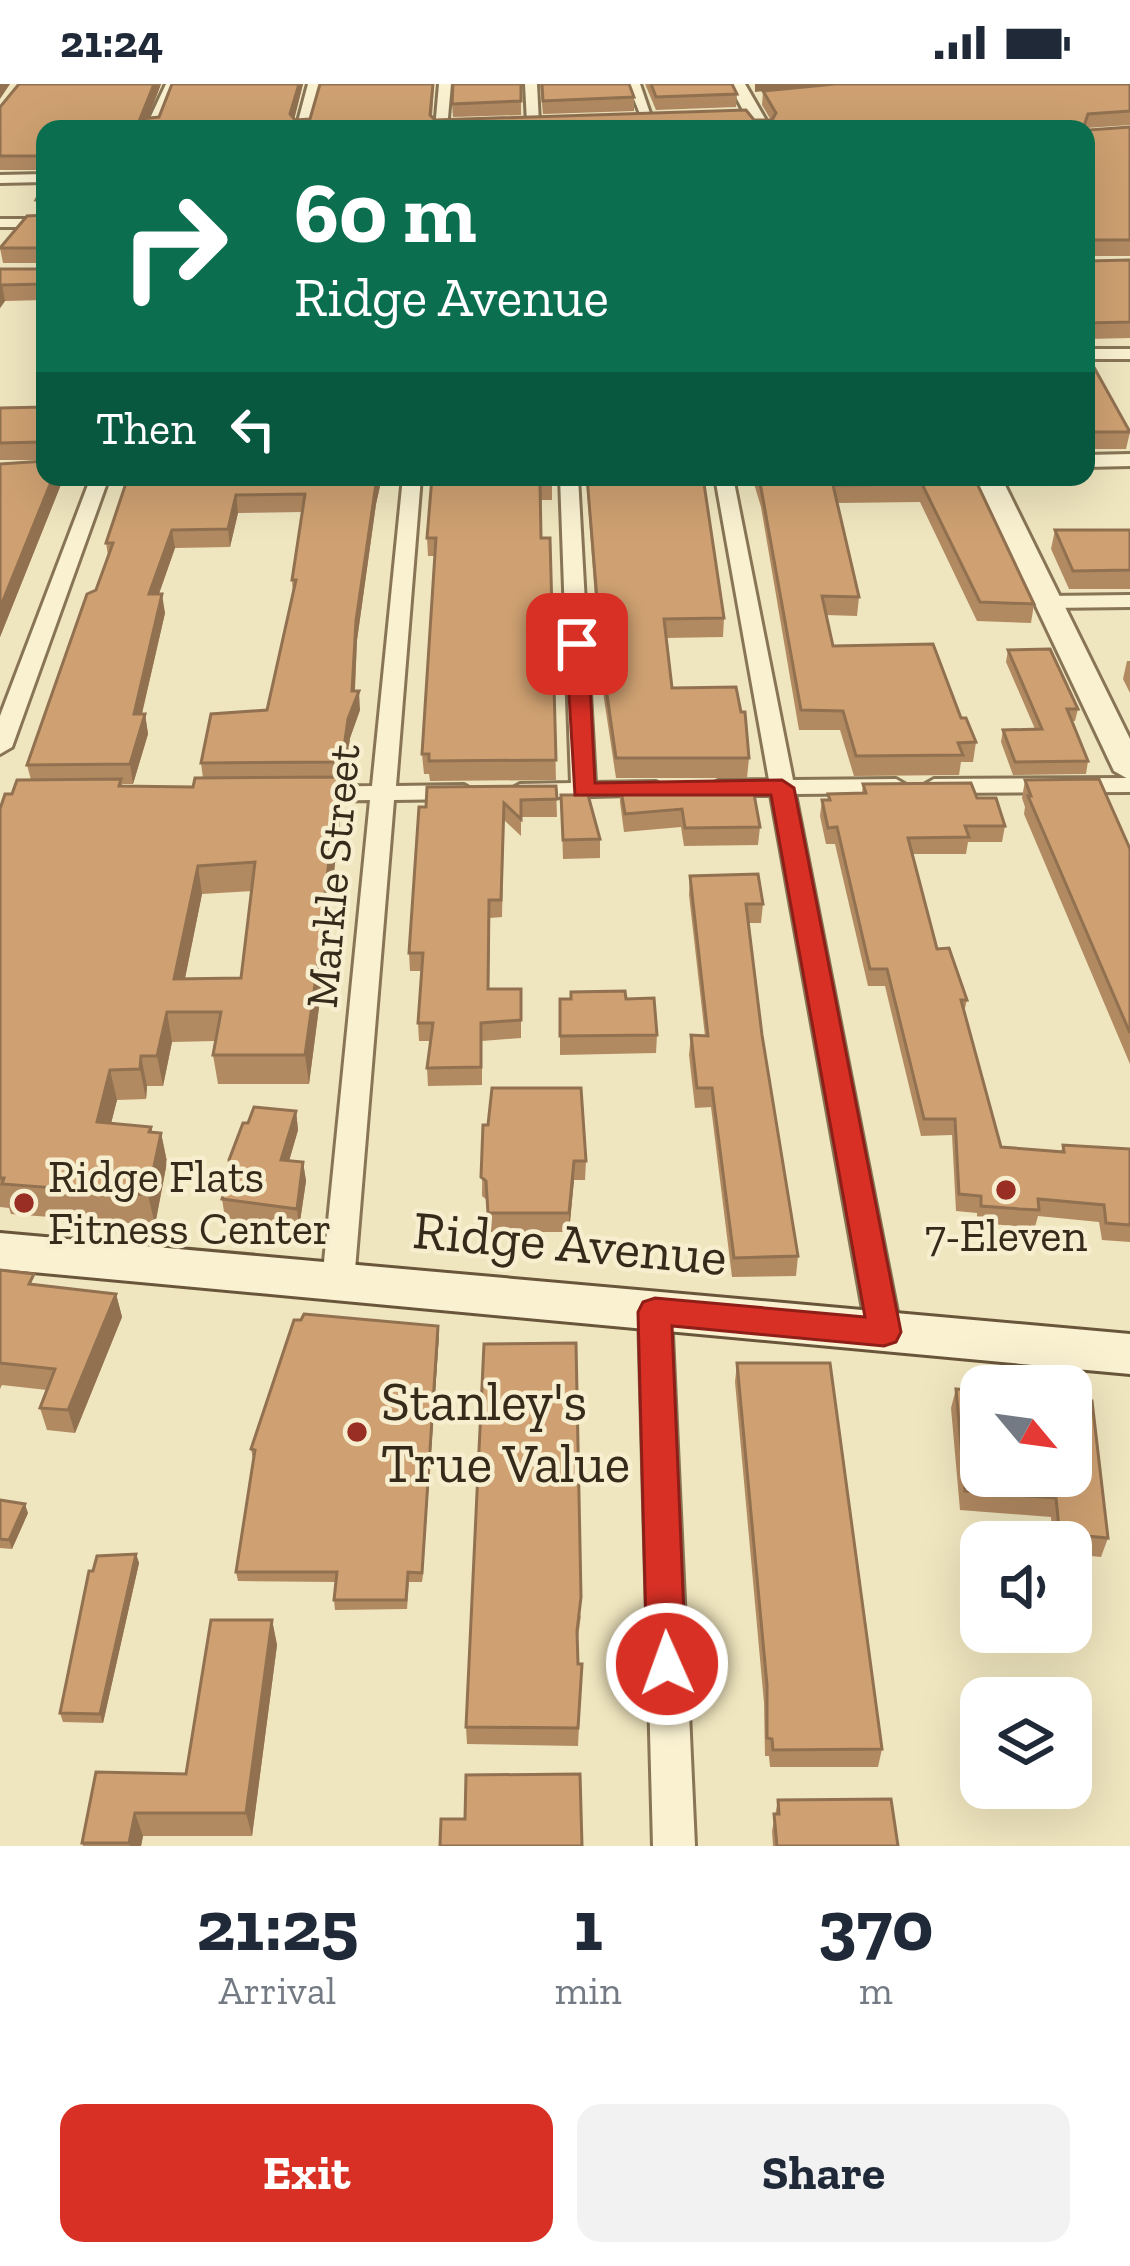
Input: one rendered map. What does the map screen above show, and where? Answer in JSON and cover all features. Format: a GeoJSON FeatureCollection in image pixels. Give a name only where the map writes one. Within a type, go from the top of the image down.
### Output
{"type":"FeatureCollection","features":[{"type":"Feature","properties":{"kind":"main road","name":"Ridge Avenue"},"geometry":{"type":"LineString","coordinates":[[0,1251],[1130,1354]]}},
{"type":"Feature","properties":{"kind":"street"},"geometry":{"type":"LineString","coordinates":[[155,120],[172,84]]}},
{"type":"Feature","properties":{"kind":"street"},"geometry":{"type":"LineString","coordinates":[[304,120],[314,84]]}},
{"type":"Feature","properties":{"kind":"street"},"geometry":{"type":"LineString","coordinates":[[442,120],[445,84]]}},
{"type":"Feature","properties":{"kind":"street"},"geometry":{"type":"LineString","coordinates":[[531,84],[533,120]]}},
{"type":"Feature","properties":{"kind":"street"},"geometry":{"type":"LineString","coordinates":[[634,84],[648,119]]}},
{"type":"Feature","properties":{"kind":"street"},"geometry":{"type":"LineString","coordinates":[[625,120],[670,118]]}},
{"type":"Feature","properties":{"kind":"street"},"geometry":{"type":"LineString","coordinates":[[0,179],[36,178]]}},
{"type":"Feature","properties":{"kind":"street"},"geometry":{"type":"LineString","coordinates":[[0,223],[36,223]]}},
{"type":"Feature","properties":{"kind":"street"},"geometry":{"type":"LineString","coordinates":[[1095,354],[1130,354]]}},
{"type":"Feature","properties":{"kind":"street"},"geometry":{"type":"LineString","coordinates":[[1095,460],[1130,460]]}},
{"type":"Feature","properties":{"kind":"street"},"geometry":{"type":"LineString","coordinates":[[0,747],[97,486]]}},
{"type":"Feature","properties":{"kind":"street","name":"Markle Street"},"geometry":{"type":"LineString","coordinates":[[338,1282],[411,486]]}},
{"type":"Feature","properties":{"kind":"street"},"geometry":{"type":"LineString","coordinates":[[569,486],[583,790]]}},
{"type":"Feature","properties":{"kind":"street"},"geometry":{"type":"LineString","coordinates":[[726,486],[884,1332]]}},
{"type":"Feature","properties":{"kind":"street"},"geometry":{"type":"LineString","coordinates":[[992,486],[1130,771]]}},
{"type":"Feature","properties":{"kind":"street"},"geometry":{"type":"LineString","coordinates":[[1048,602],[1130,601]]}},
{"type":"Feature","properties":{"kind":"street"},"geometry":{"type":"LineString","coordinates":[[279,794],[1130,784]]}},
{"type":"Feature","properties":{"kind":"street"},"geometry":{"type":"LineString","coordinates":[[655,1312],[674,1846]]}},
{"type":"Feature","properties":{"kind":"building"},"geometry":{"type":"Polygon","coordinates":[[[19,84],[154,84],[140,119],[159,117],[172,84],[299,84],[290,114],[295,120],[36,120],[36,156],[0,156],[0,107],[19,84]]]}},
{"type":"Feature","properties":{"kind":"building"},"geometry":{"type":"Polygon","coordinates":[[[320,84],[433,84],[430,115],[435,120],[295,120],[310,119],[320,84]]]}},
{"type":"Feature","properties":{"kind":"building"},"geometry":{"type":"Polygon","coordinates":[[[453,84],[521,84],[521,101],[452,104],[453,84]]]}},
{"type":"Feature","properties":{"kind":"building"},"geometry":{"type":"Polygon","coordinates":[[[542,84],[629,84],[634,97],[543,101],[542,84]]]}},
{"type":"Feature","properties":{"kind":"building"},"geometry":{"type":"Polygon","coordinates":[[[651,84],[732,84],[737,94],[656,97],[651,84]]]}},
{"type":"Feature","properties":{"kind":"building"},"geometry":{"type":"Polygon","coordinates":[[[835,84],[1130,84],[1130,111],[1088,114],[1086,120],[772,120],[776,113],[763,91],[835,84]]]}},
{"type":"Feature","properties":{"kind":"building"},"geometry":{"type":"Polygon","coordinates":[[[746,110],[754,120],[435,120],[746,110]]]}},
{"type":"Feature","properties":{"kind":"building"},"geometry":{"type":"Polygon","coordinates":[[[1130,127],[1130,240],[1095,240],[1095,130],[1130,127]]]}},
{"type":"Feature","properties":{"kind":"building"},"geometry":{"type":"Polygon","coordinates":[[[27,216],[36,216],[36,248],[0,248],[27,216]]]}},
{"type":"Feature","properties":{"kind":"building"},"geometry":{"type":"Polygon","coordinates":[[[1130,260],[1130,322],[1095,323],[1095,261],[1130,260]]]}},
{"type":"Feature","properties":{"kind":"building"},"geometry":{"type":"Polygon","coordinates":[[[0,269],[36,269],[36,284],[0,287],[0,269]]]}},
{"type":"Feature","properties":{"kind":"building"},"geometry":{"type":"Polygon","coordinates":[[[1095,369],[1130,432],[1095,432],[1095,369]]]}},
{"type":"Feature","properties":{"kind":"building"},"geometry":{"type":"Polygon","coordinates":[[[36,407],[36,442],[0,443],[0,408],[36,407]]]}},
{"type":"Feature","properties":{"kind":"building"},"geometry":{"type":"Polygon","coordinates":[[[36,462],[36,486],[49,486],[0,608],[0,464],[36,462]]]}},
{"type":"Feature","properties":{"kind":"building"},"geometry":{"type":"Polygon","coordinates":[[[125,486],[376,486],[356,621],[352,691],[359,691],[348,719],[342,762],[201,763],[211,714],[267,710],[296,580],[292,580],[305,494],[236,495],[228,529],[172,530],[149,594],[162,594],[134,714],[145,714],[130,764],[27,765],[87,594],[96,590],[113,543],[106,543],[125,486]]]}},
{"type":"Feature","properties":{"kind":"building"},"geometry":{"type":"Polygon","coordinates":[[[431,486],[540,486],[541,538],[550,538],[556,760],[429,761],[429,754],[422,754],[436,538],[427,538],[431,486]]]}},
{"type":"Feature","properties":{"kind":"building"},"geometry":{"type":"Polygon","coordinates":[[[588,486],[704,486],[724,618],[664,619],[672,688],[736,687],[741,712],[745,712],[749,758],[616,758],[602,660],[588,486]]]}},
{"type":"Feature","properties":{"kind":"building"},"geometry":{"type":"Polygon","coordinates":[[[761,486],[833,486],[859,597],[822,596],[833,646],[933,644],[961,718],[966,718],[976,742],[958,743],[963,755],[856,756],[843,711],[801,710],[761,486]]]}},
{"type":"Feature","properties":{"kind":"building"},"geometry":{"type":"Polygon","coordinates":[[[923,486],[978,486],[1034,604],[980,602],[923,486]]]}},
{"type":"Feature","properties":{"kind":"building"},"geometry":{"type":"Polygon","coordinates":[[[1055,530],[1130,530],[1130,570],[1073,571],[1055,530]]]}},
{"type":"Feature","properties":{"kind":"building"},"geometry":{"type":"Polygon","coordinates":[[[1050,649],[1078,709],[1067,709],[1088,761],[1015,762],[1003,730],[1042,729],[1008,650],[1050,649]]]}},
{"type":"Feature","properties":{"kind":"building"},"geometry":{"type":"Polygon","coordinates":[[[339,777],[323,911],[322,929],[328,929],[323,963],[318,963],[305,1055],[213,1055],[221,1012],[167,1012],[157,1056],[141,1056],[140,1069],[110,1070],[97,1122],[151,1127],[149,1132],[161,1133],[148,1195],[2,1184],[0,809],[5,794],[12,794],[17,780],[121,779],[119,786],[193,787],[195,778],[339,777]],[[255,862],[198,866],[174,979],[241,978],[255,862]]]}},
{"type":"Feature","properties":{"kind":"building"},"geometry":{"type":"Polygon","coordinates":[[[1099,779],[1130,849],[1130,1033],[1025,780],[1099,779]]]}},
{"type":"Feature","properties":{"kind":"building"},"geometry":{"type":"Polygon","coordinates":[[[752,783],[760,827],[685,828],[682,809],[625,814],[620,784],[752,783]]]}},
{"type":"Feature","properties":{"kind":"building"},"geometry":{"type":"Polygon","coordinates":[[[971,783],[977,798],[996,798],[1005,826],[965,826],[969,837],[908,838],[937,949],[949,948],[967,1000],[961,1000],[1001,1147],[1064,1152],[1063,1145],[1130,1149],[1130,1225],[1106,1223],[1104,1205],[1038,1199],[1039,1210],[1020,1209],[981,1206],[981,1196],[959,1194],[955,1119],[924,1119],[887,969],[870,969],[837,827],[828,828],[822,800],[830,800],[828,794],[866,793],[863,784],[971,783]]]}},
{"type":"Feature","properties":{"kind":"building"},"geometry":{"type":"Polygon","coordinates":[[[556,786],[557,799],[521,800],[521,819],[504,803],[501,900],[489,900],[488,989],[521,989],[521,1020],[481,1023],[481,1067],[427,1068],[433,1023],[418,1023],[423,953],[409,953],[419,807],[426,807],[427,787],[556,786]]]}},
{"type":"Feature","properties":{"kind":"building"},"geometry":{"type":"Polygon","coordinates":[[[561,795],[588,795],[600,839],[563,840],[561,795]]]}},
{"type":"Feature","properties":{"kind":"building"},"geometry":{"type":"Polygon","coordinates":[[[758,874],[763,904],[746,904],[798,1256],[734,1258],[712,1088],[697,1088],[691,1035],[708,1036],[690,876],[758,874]]]}},
{"type":"Feature","properties":{"kind":"building"},"geometry":{"type":"Polygon","coordinates":[[[625,991],[626,999],[654,998],[657,1035],[560,1036],[560,999],[571,999],[571,992],[625,991]]]}},
{"type":"Feature","properties":{"kind":"building"},"geometry":{"type":"Polygon","coordinates":[[[492,1088],[581,1088],[586,1161],[574,1161],[569,1213],[488,1213],[486,1181],[481,1177],[483,1125],[488,1125],[492,1088]]]}},
{"type":"Feature","properties":{"kind":"building"},"geometry":{"type":"Polygon","coordinates":[[[254,1107],[296,1111],[281,1160],[303,1162],[297,1209],[222,1199],[231,1172],[229,1160],[254,1107]]]}},
{"type":"Feature","properties":{"kind":"building"},"geometry":{"type":"Polygon","coordinates":[[[0,1270],[34,1274],[29,1284],[116,1294],[68,1410],[40,1408],[55,1369],[0,1363],[0,1270]]]}},
{"type":"Feature","properties":{"kind":"building"},"geometry":{"type":"Polygon","coordinates":[[[304,1314],[438,1326],[422,1573],[408,1572],[406,1600],[334,1600],[337,1572],[236,1572],[255,1450],[251,1449],[294,1320],[301,1320],[304,1314]]]}},
{"type":"Feature","properties":{"kind":"building"},"geometry":{"type":"Polygon","coordinates":[[[576,1343],[581,1597],[577,1631],[578,1664],[582,1664],[578,1728],[466,1727],[484,1344],[576,1343]]]}},
{"type":"Feature","properties":{"kind":"building"},"geometry":{"type":"Polygon","coordinates":[[[737,1363],[830,1363],[882,1749],[773,1750],[772,1739],[767,1738],[767,1685],[737,1363]]]}},
{"type":"Feature","properties":{"kind":"building"},"geometry":{"type":"Polygon","coordinates":[[[956,1389],[960,1389],[960,1434],[956,1389]]]}},
{"type":"Feature","properties":{"kind":"building"},"geometry":{"type":"Polygon","coordinates":[[[1092,1401],[1108,1538],[1092,1536],[1092,1521],[1058,1521],[1056,1498],[1043,1497],[1092,1497],[1092,1401]]]}},
{"type":"Feature","properties":{"kind":"building"},"geometry":{"type":"Polygon","coordinates":[[[0,1500],[25,1504],[9,1540],[0,1539],[0,1500]]]}},
{"type":"Feature","properties":{"kind":"building"},"geometry":{"type":"Polygon","coordinates":[[[136,1554],[100,1714],[60,1713],[89,1571],[97,1556],[136,1554]]]}},
{"type":"Feature","properties":{"kind":"building"},"geometry":{"type":"Polygon","coordinates":[[[211,1620],[272,1620],[246,1813],[135,1813],[129,1843],[82,1843],[96,1772],[186,1774],[211,1620]]]}},
{"type":"Feature","properties":{"kind":"building"},"geometry":{"type":"Polygon","coordinates":[[[580,1774],[582,1846],[440,1846],[441,1819],[465,1819],[466,1775],[580,1774]]]}},
{"type":"Feature","properties":{"kind":"building"},"geometry":{"type":"Polygon","coordinates":[[[891,1799],[898,1846],[777,1846],[774,1814],[779,1814],[778,1800],[891,1799]]]}},
{"type":"Feature","properties":{"kind":"place","name":"7-Eleven"},"geometry":{"type":"Point","coordinates":[1006,1190]}},
{"type":"Feature","properties":{"kind":"place","name":"Ridge Flats Fitness Center"},"geometry":{"type":"Point","coordinates":[24,1203]}},
{"type":"Feature","properties":{"kind":"place","name":"Stanley's True Value"},"geometry":{"type":"Point","coordinates":[357,1432]}},
{"type":"Feature","properties":{"kind":"route"},"geometry":{"type":"LineString","coordinates":[[577,644],[583,790],[782,788],[884,1332],[655,1312],[667,1664]]}}]}
